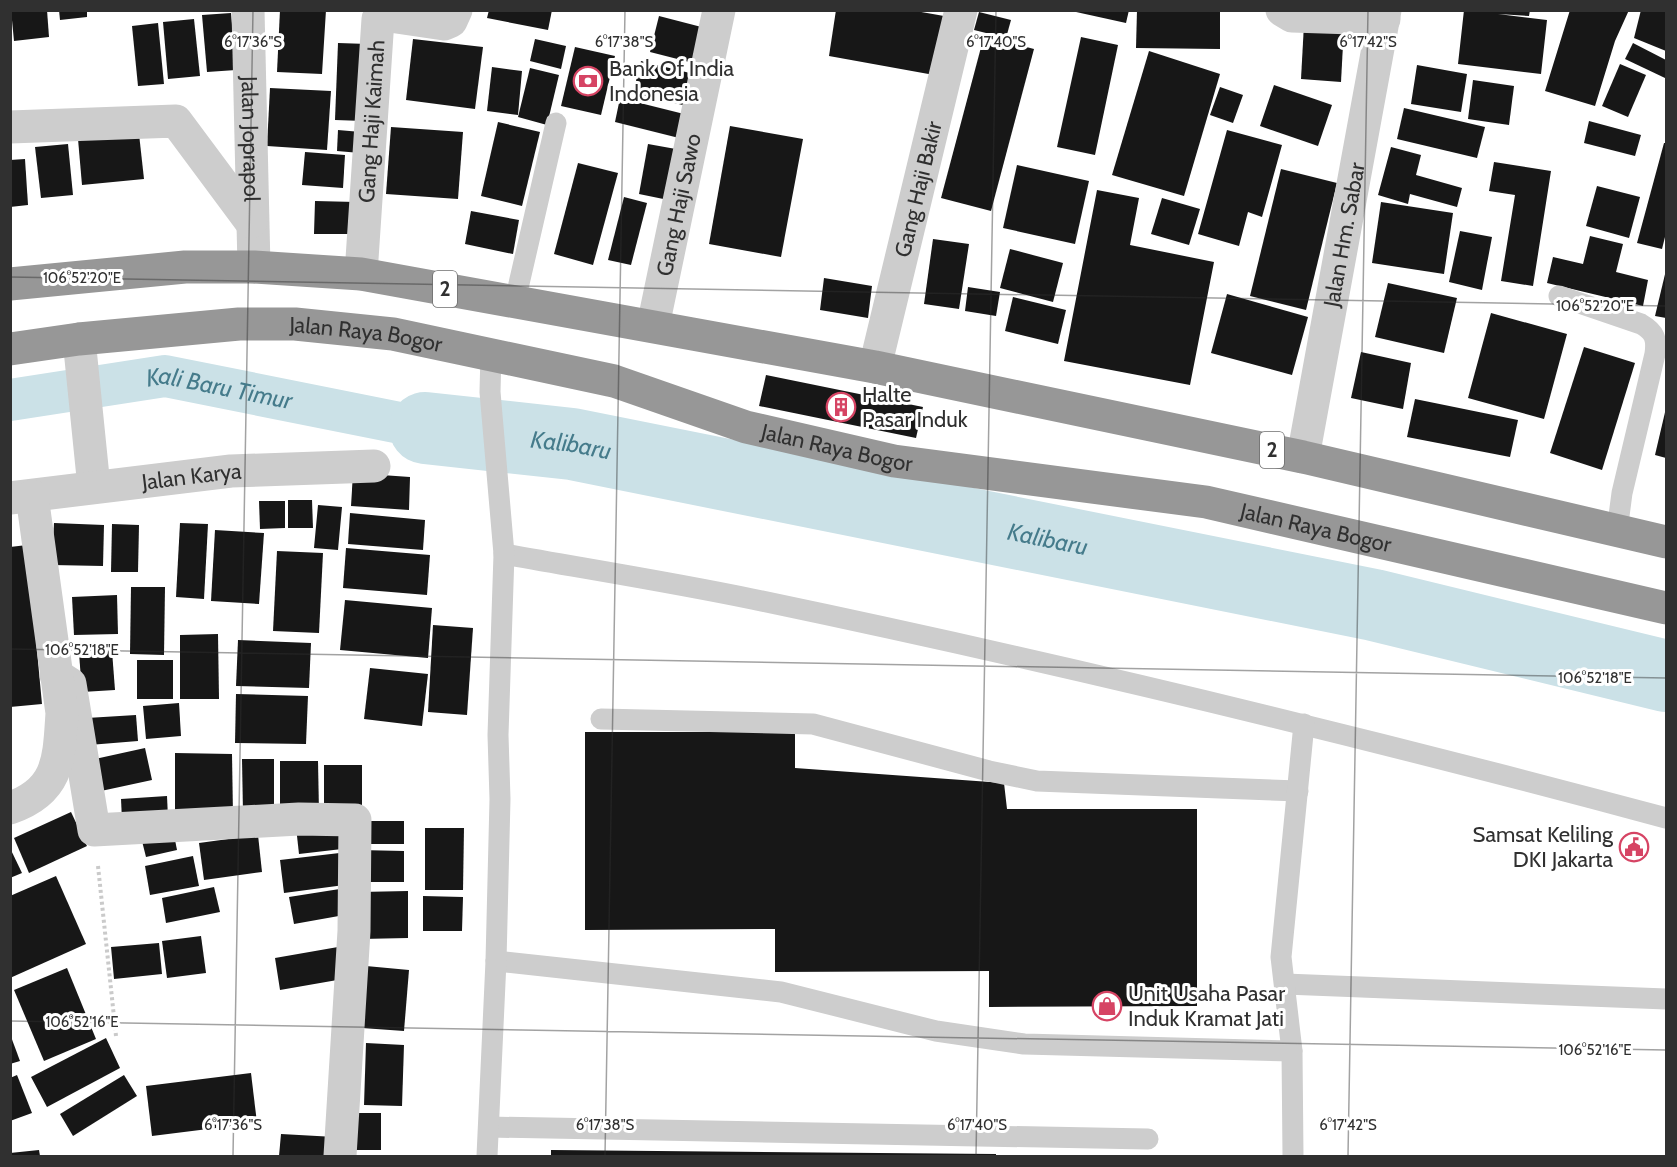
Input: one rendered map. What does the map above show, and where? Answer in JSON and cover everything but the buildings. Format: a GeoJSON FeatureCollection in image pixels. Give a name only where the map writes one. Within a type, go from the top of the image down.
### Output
{"type":"FeatureCollection","features":[{"type":"Feature","properties":{"kind":"highway","name":"2"},"geometry":{"type":"LineString","coordinates":[[10,284],[185,267],[254,267],[361,274],[875,367],[1303,457],[1666,542]]}},
{"type":"Feature","properties":{"kind":"highway","name":"Jalan Raya Bogor"},"geometry":{"type":"LineString","coordinates":[[10,349],[80,349],[239,324],[295,324],[393,334],[491,353],[614,381],[746,427],[894,461],[1206,502],[1666,608]]}},
{"type":"Feature","properties":{"kind":"street","name":"Jalan Joprapol"},"geometry":{"type":"LineString","coordinates":[[248,10],[251,222],[254,267]]}},
{"type":"Feature","properties":{"kind":"street","name":"Gang Haji Kaimah"},"geometry":{"type":"LineString","coordinates":[[361,274],[378,18],[383,15],[444,24],[450,21],[456,10]]}},
{"type":"Feature","properties":{"kind":"street","name":"Gang Haji Sawo"},"geometry":{"type":"LineString","coordinates":[[653,326],[719,10]]}},
{"type":"Feature","properties":{"kind":"street","name":"Gang Haji Bakir"},"geometry":{"type":"LineString","coordinates":[[875,367],[961,10]]}},
{"type":"Feature","properties":{"kind":"street"},"geometry":{"type":"LineString","coordinates":[[1282,10],[1292,16],[1385,15]]}},
{"type":"Feature","properties":{"kind":"street","name":"Jalan Hm. Sabar"},"geometry":{"type":"LineString","coordinates":[[1303,457],[1385,15]]}},
{"type":"Feature","properties":{"kind":"street"},"geometry":{"type":"LineString","coordinates":[[10,127],[176,121],[251,222]]}},
{"type":"Feature","properties":{"kind":"street"},"geometry":{"type":"LineString","coordinates":[[80,349],[94,487]]}},
{"type":"Feature","properties":{"kind":"street","name":"Jalan Karya"},"geometry":{"type":"LineString","coordinates":[[21,497],[231,471],[374,466]]}},
{"type":"Feature","properties":{"kind":"street"},"geometry":{"type":"LineString","coordinates":[[10,808],[39,795],[51,780],[57,764],[62,713],[21,497]]}},
{"type":"Feature","properties":{"kind":"street"},"geometry":{"type":"LineString","coordinates":[[56,675],[70,684],[94,830],[299,819],[355,820],[354,931],[340,1156]]}},
{"type":"Feature","properties":{"kind":"lane"},"geometry":{"type":"LineString","coordinates":[[514,301],[556,123]]}},
{"type":"Feature","properties":{"kind":"lane"},"geometry":{"type":"LineString","coordinates":[[1559,296],[1641,324],[1652,331],[1655,337],[1654,354],[1622,493],[1617,531]]}},
{"type":"Feature","properties":{"kind":"lane"},"geometry":{"type":"LineString","coordinates":[[488,1156],[496,961],[500,799],[498,735],[504,554],[490,392],[491,353]]}},
{"type":"Feature","properties":{"kind":"lane"},"geometry":{"type":"LineString","coordinates":[[504,554],[750,599],[1304,724],[1666,818]]}},
{"type":"Feature","properties":{"kind":"lane"},"geometry":{"type":"LineString","coordinates":[[601,719],[813,724],[989,771],[1038,781],[1298,791]]}},
{"type":"Feature","properties":{"kind":"lane"},"geometry":{"type":"LineString","coordinates":[[1293,1156],[1292,1052],[1281,957],[1304,724]]}},
{"type":"Feature","properties":{"kind":"lane"},"geometry":{"type":"LineString","coordinates":[[496,961],[781,992],[936,1031],[1023,1044],[1292,1052]]}},
{"type":"Feature","properties":{"kind":"lane"},"geometry":{"type":"LineString","coordinates":[[1285,984],[1666,999]]}},
{"type":"Feature","properties":{"kind":"lane"},"geometry":{"type":"LineString","coordinates":[[489,1126],[1148,1139]]}},
{"type":"Feature","properties":{"kind":"path"},"geometry":{"type":"LineString","coordinates":[[94,830],[116,1036]]}},
{"type":"Feature","properties":{"kind":"waterway","name":"Kali Baru Timur"},"geometry":{"type":"LineString","coordinates":[[10,400],[165,376],[425,428]]}},
{"type":"Feature","properties":{"kind":"waterway","name":"Kalibaru"},"geometry":{"type":"LineString","coordinates":[[425,428],[572,444],[1374,605],[1666,676]]}},
{"type":"Feature","properties":{"kind":"place","name":"Bank Of India Indonesia"},"geometry":{"type":"Point","coordinates":[588,81]}},
{"type":"Feature","properties":{"kind":"place","name":"Halte Pasar Induk"},"geometry":{"type":"Point","coordinates":[841,407]}},
{"type":"Feature","properties":{"kind":"place","name":"Samsat Keliling DKI Jakarta"},"geometry":{"type":"Point","coordinates":[1634,847]}},
{"type":"Feature","properties":{"kind":"place","name":"Unit Usaha Pasar Induk Kramat Jati"},"geometry":{"type":"Point","coordinates":[1107,1006]}}]}
